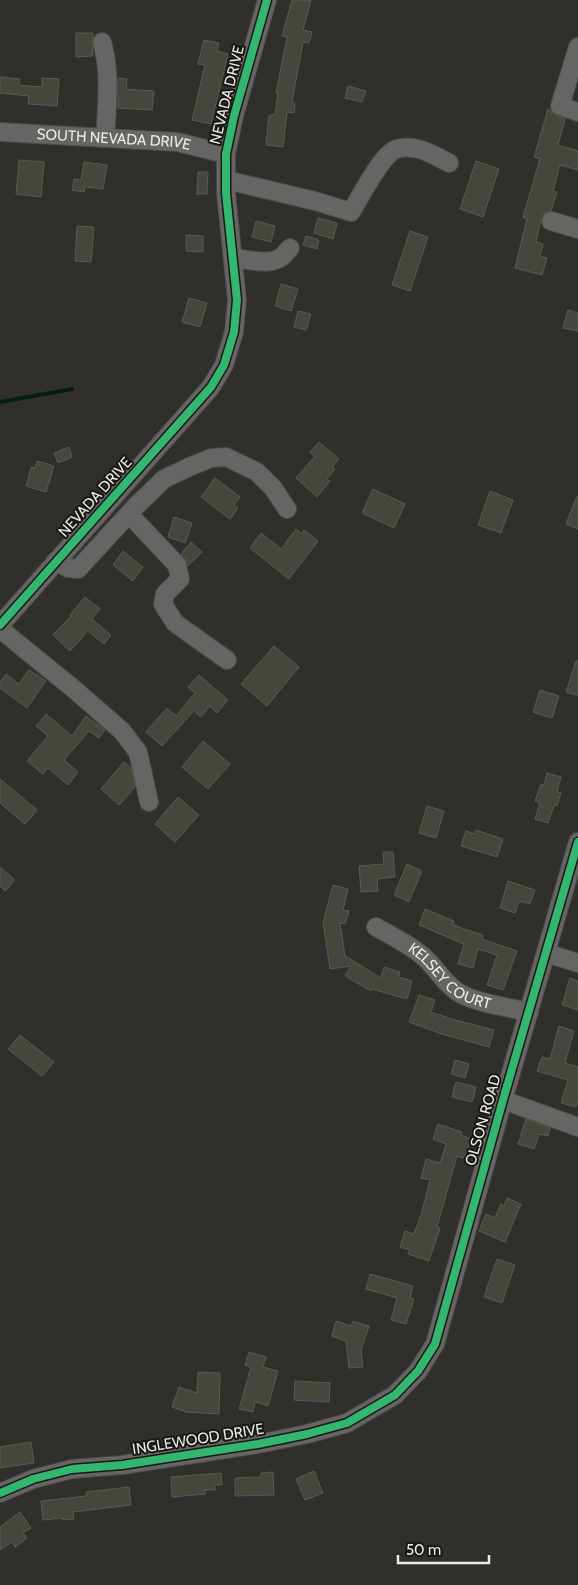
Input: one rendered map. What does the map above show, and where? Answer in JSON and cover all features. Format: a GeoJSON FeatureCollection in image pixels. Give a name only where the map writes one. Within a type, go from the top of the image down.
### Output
{"type":"FeatureCollection","features":[{"type":"Feature","properties":{"kind":"street","name":"NEVADA DRIVE"},"geometry":{"type":"LineString","coordinates":[[0,625],[211,387],[224,365],[234,332],[237,300],[226,193],[226,154],[234,116],[267,0]]}},
{"type":"Feature","properties":{"kind":"street"},"geometry":{"type":"LineString","coordinates":[[102,42],[108,78],[105,138]]}},
{"type":"Feature","properties":{"kind":"street"},"geometry":{"type":"LineString","coordinates":[[578,47],[560,106],[578,112]]}},
{"type":"Feature","properties":{"kind":"street","name":"SOUTH NEVADA DRIVE"},"geometry":{"type":"LineString","coordinates":[[0,132],[178,142],[226,154]]}},
{"type":"Feature","properties":{"kind":"street"},"geometry":{"type":"LineString","coordinates":[[226,180],[315,201],[351,212],[375,171],[390,153],[397,148],[424,150],[449,163]]}},
{"type":"Feature","properties":{"kind":"street"},"geometry":{"type":"LineString","coordinates":[[551,221],[578,229]]}},
{"type":"Feature","properties":{"kind":"street"},"geometry":{"type":"LineString","coordinates":[[233,258],[277,260],[290,248]]}},
{"type":"Feature","properties":{"kind":"street"},"geometry":{"type":"LineString","coordinates":[[56,561],[68,568],[78,570],[164,479],[211,458],[226,457],[257,472],[273,488],[287,509]]}},
{"type":"Feature","properties":{"kind":"street"},"geometry":{"type":"LineString","coordinates":[[129,514],[177,565],[180,579],[165,594],[163,604],[175,623],[227,660]]}},
{"type":"Feature","properties":{"kind":"street"},"geometry":{"type":"LineString","coordinates":[[0,629],[122,731],[138,752],[149,802]]}},
{"type":"Feature","properties":{"kind":"street","name":"OLSON ROAD"},"geometry":{"type":"LineString","coordinates":[[395,1395],[418,1372],[435,1344],[578,842]]}},
{"type":"Feature","properties":{"kind":"street","name":"KELSEY COURT"},"geometry":{"type":"LineString","coordinates":[[376,927],[414,949],[461,994],[529,1012]]}},
{"type":"Feature","properties":{"kind":"street"},"geometry":{"type":"LineString","coordinates":[[546,953],[578,963]]}},
{"type":"Feature","properties":{"kind":"street"},"geometry":{"type":"LineString","coordinates":[[503,1100],[578,1127]]}},
{"type":"Feature","properties":{"kind":"street","name":"INGLEWOOD DRIVE"},"geometry":{"type":"LineString","coordinates":[[0,1493],[33,1479],[72,1469],[122,1465],[258,1444],[307,1434],[347,1423],[395,1395]]}},
{"type":"Feature","properties":{"kind":"building"},"geometry":{"type":"Polygon","coordinates":[[[292,0],[311,0],[303,30],[312,32],[309,43],[303,42],[292,102],[295,103],[294,113],[287,112],[283,147],[266,145],[269,115],[275,115],[278,93],[276,93],[287,37],[282,36],[292,0]]]}},
{"type":"Feature","properties":{"kind":"building"},"geometry":{"type":"Polygon","coordinates":[[[76,33],[93,33],[93,56],[76,57],[76,33]]]}},
{"type":"Feature","properties":{"kind":"building"},"geometry":{"type":"Polygon","coordinates":[[[204,40],[219,43],[217,51],[228,54],[211,124],[192,120],[205,65],[198,64],[204,40]]]}},
{"type":"Feature","properties":{"kind":"building"},"geometry":{"type":"Polygon","coordinates":[[[0,77],[20,79],[19,85],[42,87],[42,78],[59,79],[57,106],[28,104],[29,96],[0,93],[0,77]]]}},
{"type":"Feature","properties":{"kind":"building"},"geometry":{"type":"Polygon","coordinates":[[[118,78],[127,79],[126,89],[154,91],[152,110],[118,108],[118,78]]]}},
{"type":"Feature","properties":{"kind":"building"},"geometry":{"type":"Polygon","coordinates":[[[348,86],[366,91],[362,102],[345,98],[348,86]]]}},
{"type":"Feature","properties":{"kind":"building"},"geometry":{"type":"Polygon","coordinates":[[[548,109],[556,116],[565,119],[558,145],[578,151],[578,170],[560,165],[553,191],[557,192],[551,211],[544,213],[541,218],[536,242],[543,244],[540,256],[547,258],[542,275],[515,268],[527,218],[523,217],[540,159],[534,157],[548,109]]]}},
{"type":"Feature","properties":{"kind":"building"},"geometry":{"type":"Polygon","coordinates":[[[19,160],[44,162],[41,197],[16,194],[19,160]]]}},
{"type":"Feature","properties":{"kind":"building"},"geometry":{"type":"Polygon","coordinates":[[[476,161],[499,169],[483,217],[460,209],[476,161]]]}},
{"type":"Feature","properties":{"kind":"building"},"geometry":{"type":"Polygon","coordinates":[[[84,162],[107,165],[103,189],[85,187],[84,192],[72,190],[74,179],[81,180],[84,162]]]}},
{"type":"Feature","properties":{"kind":"building"},"geometry":{"type":"Polygon","coordinates":[[[198,172],[208,172],[207,194],[197,194],[198,172]]]}},
{"type":"Feature","properties":{"kind":"building"},"geometry":{"type":"Polygon","coordinates":[[[318,218],[337,223],[333,239],[314,233],[318,218]]]}},
{"type":"Feature","properties":{"kind":"building"},"geometry":{"type":"Polygon","coordinates":[[[256,221],[275,226],[271,242],[252,237],[256,221]]]}},
{"type":"Feature","properties":{"kind":"building"},"geometry":{"type":"Polygon","coordinates":[[[77,226],[94,227],[91,262],[75,261],[77,226]]]}},
{"type":"Feature","properties":{"kind":"building"},"geometry":{"type":"Polygon","coordinates":[[[410,231],[428,237],[410,291],[392,285],[410,231]]]}},
{"type":"Feature","properties":{"kind":"building"},"geometry":{"type":"Polygon","coordinates":[[[186,235],[203,236],[203,252],[186,251],[186,235]]]}},
{"type":"Feature","properties":{"kind":"building"},"geometry":{"type":"Polygon","coordinates":[[[306,236],[319,240],[317,249],[303,245],[306,236]]]}},
{"type":"Feature","properties":{"kind":"building"},"geometry":{"type":"Polygon","coordinates":[[[281,284],[298,289],[291,311],[275,306],[281,284]]]}},
{"type":"Feature","properties":{"kind":"building"},"geometry":{"type":"Polygon","coordinates":[[[189,298],[207,303],[200,327],[182,322],[189,298]]]}},
{"type":"Feature","properties":{"kind":"building"},"geometry":{"type":"Polygon","coordinates":[[[568,310],[578,313],[578,331],[563,328],[568,310]]]}},
{"type":"Feature","properties":{"kind":"building"},"geometry":{"type":"Polygon","coordinates":[[[298,311],[311,314],[306,330],[294,327],[298,311]]]}},
{"type":"Feature","properties":{"kind":"building"},"geometry":{"type":"Polygon","coordinates":[[[319,442],[339,459],[332,467],[335,469],[327,479],[330,481],[317,497],[296,478],[315,456],[310,452],[319,442]]]}},
{"type":"Feature","properties":{"kind":"building"},"geometry":{"type":"Polygon","coordinates":[[[69,447],[72,457],[58,463],[54,453],[69,447]]]}},
{"type":"Feature","properties":{"kind":"building"},"geometry":{"type":"Polygon","coordinates":[[[37,461],[54,466],[46,492],[26,486],[31,467],[35,468],[37,461]]]}},
{"type":"Feature","properties":{"kind":"building"},"geometry":{"type":"Polygon","coordinates":[[[215,478],[240,497],[234,505],[238,508],[230,519],[201,497],[215,478]]]}},
{"type":"Feature","properties":{"kind":"building"},"geometry":{"type":"Polygon","coordinates":[[[373,489],[405,504],[394,528],[362,513],[373,489]]]}},
{"type":"Feature","properties":{"kind":"building"},"geometry":{"type":"Polygon","coordinates":[[[490,491],[513,500],[501,533],[478,525],[490,491]]]}},
{"type":"Feature","properties":{"kind":"building"},"geometry":{"type":"Polygon","coordinates":[[[578,497],[578,529],[566,524],[578,497]]]}},
{"type":"Feature","properties":{"kind":"building"},"geometry":{"type":"Polygon","coordinates":[[[174,517],[192,523],[185,543],[168,537],[174,517]]]}},
{"type":"Feature","properties":{"kind":"building"},"geometry":{"type":"Polygon","coordinates":[[[296,529],[302,534],[304,530],[318,541],[289,579],[250,548],[261,533],[281,549],[296,529]]]}},
{"type":"Feature","properties":{"kind":"building"},"geometry":{"type":"Polygon","coordinates":[[[191,542],[202,552],[188,566],[181,554],[191,542]]]}},
{"type":"Feature","properties":{"kind":"building"},"geometry":{"type":"Polygon","coordinates":[[[123,551],[143,567],[133,581],[113,565],[123,551]]]}},
{"type":"Feature","properties":{"kind":"building"},"geometry":{"type":"Polygon","coordinates":[[[85,597],[100,609],[92,619],[111,635],[104,644],[88,631],[70,651],[53,635],[71,616],[85,597]]]}},
{"type":"Feature","properties":{"kind":"building"},"geometry":{"type":"Polygon","coordinates":[[[274,646],[299,667],[267,706],[241,684],[274,646]]]}},
{"type":"Feature","properties":{"kind":"building"},"geometry":{"type":"Polygon","coordinates":[[[576,661],[578,661],[578,696],[566,692],[576,661]]]}},
{"type":"Feature","properties":{"kind":"building"},"geometry":{"type":"Polygon","coordinates":[[[29,670],[46,681],[27,708],[0,688],[0,683],[6,674],[19,684],[29,670]]]}},
{"type":"Feature","properties":{"kind":"building"},"geometry":{"type":"Polygon","coordinates":[[[199,675],[228,700],[217,713],[210,706],[201,717],[194,711],[162,746],[146,732],[167,708],[176,716],[195,693],[188,687],[199,675]]]}},
{"type":"Feature","properties":{"kind":"building"},"geometry":{"type":"Polygon","coordinates":[[[540,690],[559,696],[552,718],[533,712],[540,690]]]}},
{"type":"Feature","properties":{"kind":"building"},"geometry":{"type":"Polygon","coordinates":[[[46,714],[72,736],[86,716],[105,730],[99,738],[89,731],[64,760],[78,772],[68,785],[48,768],[43,774],[27,761],[48,736],[36,726],[46,714]]]}},
{"type":"Feature","properties":{"kind":"building"},"geometry":{"type":"Polygon","coordinates":[[[203,741],[230,764],[208,789],[182,767],[203,741]]]}},
{"type":"Feature","properties":{"kind":"building"},"geometry":{"type":"Polygon","coordinates":[[[124,762],[131,768],[135,787],[119,805],[101,789],[124,762]]]}},
{"type":"Feature","properties":{"kind":"building"},"geometry":{"type":"Polygon","coordinates":[[[547,773],[561,777],[557,792],[561,793],[557,806],[554,805],[548,823],[535,819],[540,803],[535,801],[541,784],[544,785],[547,773]]]}},
{"type":"Feature","properties":{"kind":"building"},"geometry":{"type":"Polygon","coordinates":[[[0,779],[37,810],[25,824],[0,803],[0,779]]]}},
{"type":"Feature","properties":{"kind":"building"},"geometry":{"type":"Polygon","coordinates":[[[178,797],[199,815],[175,842],[155,824],[178,797]]]}},
{"type":"Feature","properties":{"kind":"building"},"geometry":{"type":"Polygon","coordinates":[[[427,806],[444,811],[436,838],[419,833],[427,806]]]}},
{"type":"Feature","properties":{"kind":"building"},"geometry":{"type":"Polygon","coordinates":[[[476,830],[503,839],[497,857],[461,846],[466,831],[475,834],[476,830]]]}},
{"type":"Feature","properties":{"kind":"building"},"geometry":{"type":"Polygon","coordinates":[[[383,852],[393,852],[395,877],[377,879],[378,891],[361,892],[359,866],[384,864],[383,852]]]}},
{"type":"Feature","properties":{"kind":"building"},"geometry":{"type":"Polygon","coordinates":[[[407,864],[422,871],[409,902],[394,895],[407,864]]]}},
{"type":"Feature","properties":{"kind":"building"},"geometry":{"type":"Polygon","coordinates":[[[0,867],[15,880],[5,891],[0,886],[0,867]]]}},
{"type":"Feature","properties":{"kind":"building"},"geometry":{"type":"Polygon","coordinates":[[[508,881],[535,890],[530,904],[519,901],[515,913],[500,908],[508,881]]]}},
{"type":"Feature","properties":{"kind":"building"},"geometry":{"type":"Polygon","coordinates":[[[333,885],[348,889],[343,910],[349,911],[345,924],[340,923],[345,956],[381,978],[384,967],[400,972],[399,977],[412,981],[407,999],[372,989],[371,991],[345,976],[351,966],[330,969],[323,922],[333,885]]]}},
{"type":"Feature","properties":{"kind":"building"},"geometry":{"type":"Polygon","coordinates":[[[425,909],[454,921],[453,925],[483,935],[482,939],[517,951],[503,990],[487,985],[497,955],[478,949],[473,968],[458,964],[464,944],[419,925],[425,909]]]}},
{"type":"Feature","properties":{"kind":"building"},"geometry":{"type":"Polygon","coordinates":[[[570,978],[578,981],[578,1010],[562,1005],[570,978]]]}},
{"type":"Feature","properties":{"kind":"building"},"geometry":{"type":"Polygon","coordinates":[[[419,995],[435,1000],[431,1012],[494,1030],[489,1047],[442,1034],[409,1022],[419,995]]]}},
{"type":"Feature","properties":{"kind":"building"},"geometry":{"type":"Polygon","coordinates":[[[559,1026],[574,1031],[565,1063],[578,1067],[578,1099],[576,1107],[561,1103],[568,1080],[537,1071],[542,1057],[550,1059],[559,1026]]]}},
{"type":"Feature","properties":{"kind":"building"},"geometry":{"type":"Polygon","coordinates":[[[20,1035],[54,1062],[42,1076],[8,1049],[20,1035]]]}},
{"type":"Feature","properties":{"kind":"building"},"geometry":{"type":"Polygon","coordinates":[[[455,1060],[469,1064],[465,1078],[451,1074],[455,1060]]]}},
{"type":"Feature","properties":{"kind":"building"},"geometry":{"type":"Polygon","coordinates":[[[456,1082],[476,1087],[472,1102],[452,1097],[456,1082]]]}},
{"type":"Feature","properties":{"kind":"building"},"geometry":{"type":"Polygon","coordinates":[[[526,1119],[550,1128],[548,1136],[539,1134],[534,1149],[518,1144],[526,1119]]]}},
{"type":"Feature","properties":{"kind":"building"},"geometry":{"type":"Polygon","coordinates":[[[438,1124],[462,1132],[461,1135],[471,1139],[464,1158],[457,1156],[437,1227],[440,1228],[429,1261],[408,1254],[410,1250],[400,1247],[405,1231],[414,1234],[421,1215],[430,1180],[421,1178],[426,1159],[440,1163],[446,1144],[433,1139],[438,1124]]]}},
{"type":"Feature","properties":{"kind":"building"},"geometry":{"type":"Polygon","coordinates":[[[507,1198],[521,1204],[505,1242],[479,1231],[486,1214],[495,1218],[501,1204],[504,1206],[507,1198]]]}},
{"type":"Feature","properties":{"kind":"building"},"geometry":{"type":"Polygon","coordinates":[[[497,1259],[515,1265],[502,1303],[484,1297],[497,1259]]]}},
{"type":"Feature","properties":{"kind":"building"},"geometry":{"type":"Polygon","coordinates":[[[370,1274],[413,1286],[410,1298],[414,1299],[406,1324],[391,1320],[397,1298],[366,1289],[370,1274]]]}},
{"type":"Feature","properties":{"kind":"building"},"geometry":{"type":"Polygon","coordinates":[[[336,1321],[351,1326],[353,1321],[369,1326],[361,1350],[363,1367],[349,1368],[346,1341],[332,1336],[336,1321]]]}},
{"type":"Feature","properties":{"kind":"building"},"geometry":{"type":"Polygon","coordinates":[[[249,1352],[266,1357],[263,1367],[278,1371],[268,1406],[255,1402],[253,1412],[239,1409],[251,1367],[245,1365],[249,1352]]]}},
{"type":"Feature","properties":{"kind":"building"},"geometry":{"type":"Polygon","coordinates":[[[198,1372],[220,1373],[219,1414],[186,1412],[172,1407],[179,1387],[197,1393],[198,1372]]]}},
{"type":"Feature","properties":{"kind":"building"},"geometry":{"type":"Polygon","coordinates":[[[295,1381],[330,1383],[329,1402],[294,1400],[295,1381]]]}},
{"type":"Feature","properties":{"kind":"building"},"geometry":{"type":"Polygon","coordinates":[[[31,1442],[34,1463],[0,1468],[0,1447],[31,1442]]]}},
{"type":"Feature","properties":{"kind":"building"},"geometry":{"type":"Polygon","coordinates":[[[314,1471],[323,1493],[305,1500],[296,1479],[314,1471]]]}},
{"type":"Feature","properties":{"kind":"building"},"geometry":{"type":"Polygon","coordinates":[[[273,1472],[274,1495],[235,1496],[235,1478],[261,1477],[261,1473],[273,1472]]]}},
{"type":"Feature","properties":{"kind":"building"},"geometry":{"type":"Polygon","coordinates":[[[221,1473],[222,1485],[215,1485],[215,1490],[205,1490],[205,1494],[172,1497],[171,1477],[221,1473]]]}},
{"type":"Feature","properties":{"kind":"building"},"geometry":{"type":"Polygon","coordinates":[[[129,1487],[131,1505],[73,1512],[74,1519],[43,1520],[41,1501],[86,1496],[86,1492],[129,1487]]]}},
{"type":"Feature","properties":{"kind":"building"},"geometry":{"type":"Polygon","coordinates":[[[20,1512],[31,1528],[23,1533],[27,1538],[15,1547],[12,1542],[0,1550],[0,1527],[20,1512]]]}},
{"type":"Feature","properties":{"kind":"waterway"},"geometry":{"type":"LineString","coordinates":[[0,402],[72,389]]}},
{"type":"Feature","properties":{"kind":"cycle path"},"geometry":{"type":"LineString","coordinates":[[0,625],[211,387],[224,365],[234,332],[237,300],[226,193],[226,154],[234,116],[267,0]]}},
{"type":"Feature","properties":{"kind":"cycle path"},"geometry":{"type":"LineString","coordinates":[[0,1493],[33,1479],[72,1469],[122,1465],[258,1444],[307,1434],[347,1423],[395,1395],[418,1371],[435,1344],[578,842]]}}]}
